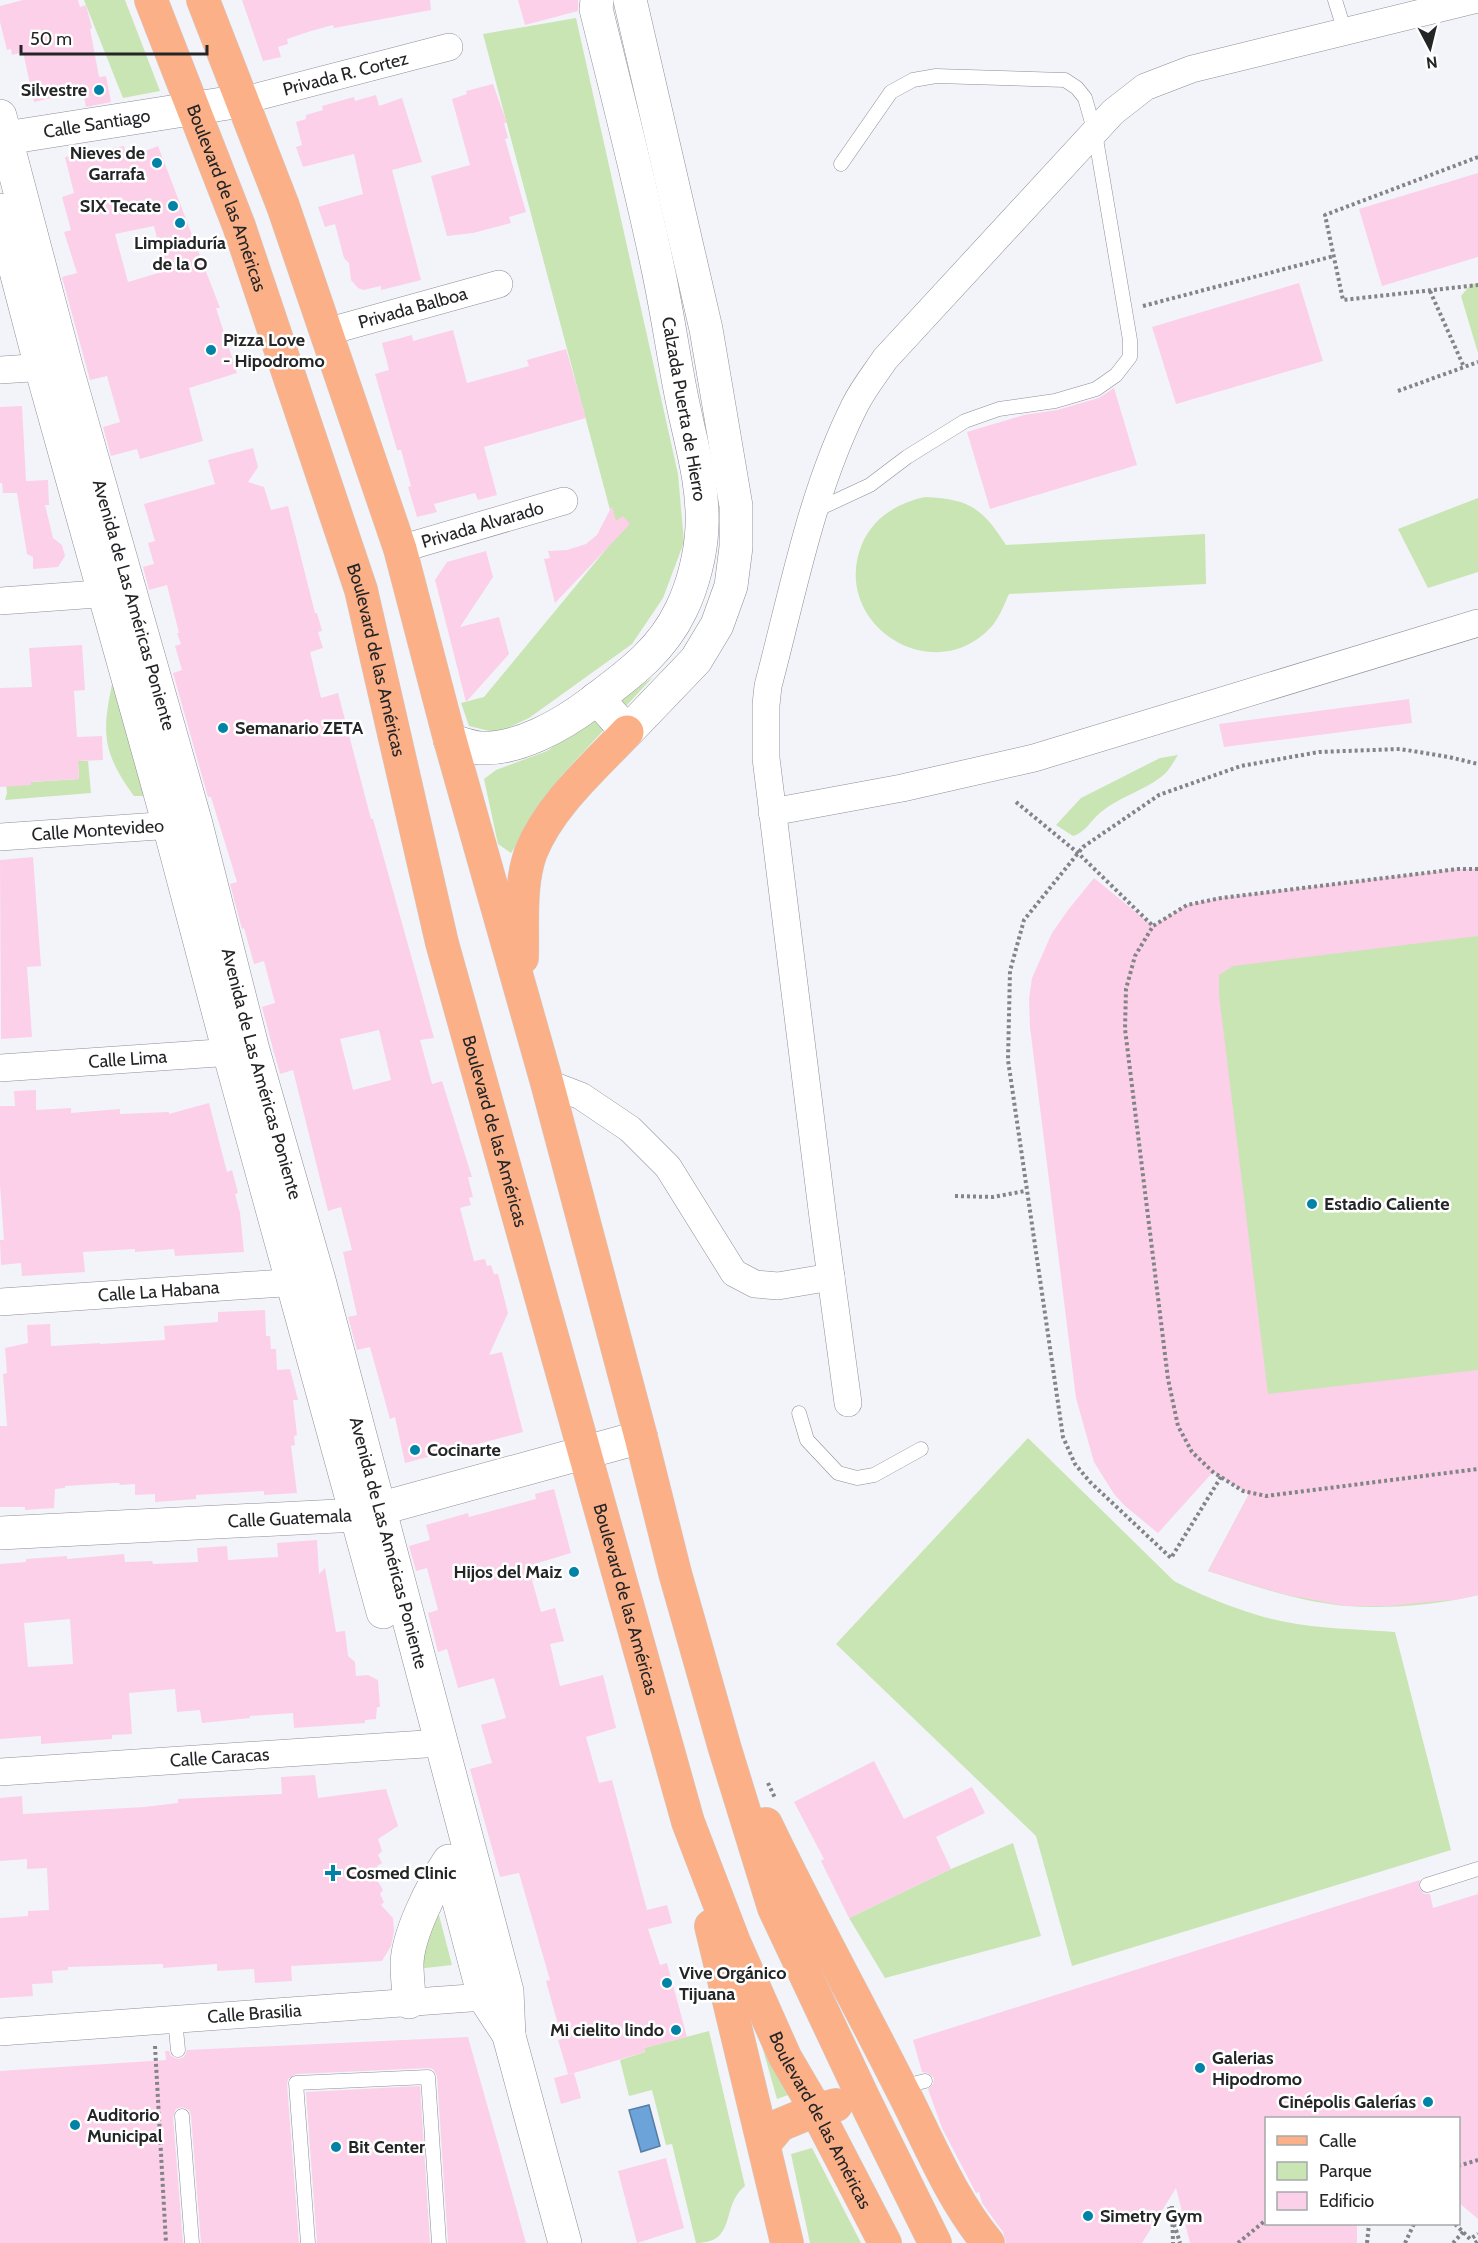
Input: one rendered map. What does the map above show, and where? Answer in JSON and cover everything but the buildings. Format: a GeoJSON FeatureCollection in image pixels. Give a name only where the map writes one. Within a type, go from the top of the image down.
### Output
{"type":"FeatureCollection","features":[{"type":"Feature","properties":{"kind":"main road","name":"Boulevard de las Américas"},"geometry":{"type":"LineString","coordinates":[[151,0],[240,226],[361,590],[442,943],[688,1822],[734,1942],[785,2057],[816,2110],[885,2243]]}},
{"type":"Feature","properties":{"kind":"main road"},"geometry":{"type":"LineString","coordinates":[[203,0],[283,206],[400,549],[450,740],[547,1083],[675,1573],[716,1720],[774,1908],[935,2243]]}},
{"type":"Feature","properties":{"kind":"main road"},"geometry":{"type":"LineString","coordinates":[[522,993],[524,889],[531,853],[553,814],[627,732]]}},
{"type":"Feature","properties":{"kind":"main road"},"geometry":{"type":"LineString","coordinates":[[716,1720],[792,1879],[913,2084],[954,2192],[975,2227],[988,2243]]}},
{"type":"Feature","properties":{"kind":"main road"},"geometry":{"type":"LineString","coordinates":[[688,1822],[718,1959],[787,2243]]}},
{"type":"Feature","properties":{"kind":"main road"},"geometry":{"type":"LineString","coordinates":[[764,2144],[780,2125],[816,2110],[913,2084]]}},
{"type":"Feature","properties":{"kind":"street","name":"Calzada Puerta de Hierro"},"geometry":{"type":"LineString","coordinates":[[627,732],[696,660],[717,625],[731,586],[736,548],[736,506],[706,329],[630,0]]}},
{"type":"Feature","properties":{"kind":"street"},"geometry":{"type":"LineString","coordinates":[[848,1403],[766,758],[768,686],[814,511],[838,441],[856,403],[885,359],[1113,112],[1145,87],[1192,69],[1474,0]]}},
{"type":"Feature","properties":{"kind":"street","name":"Calzada Puerta de Hierro"},"geometry":{"type":"LineString","coordinates":[[450,740],[482,748],[517,743],[553,728],[597,698],[638,667],[660,645],[682,609],[695,570],[702,529],[702,503],[696,461],[657,264],[596,3]]}},
{"type":"Feature","properties":{"kind":"street","name":"Privada R. Cortez"},"geometry":{"type":"LineString","coordinates":[[241,101],[449,47]]}},
{"type":"Feature","properties":{"kind":"street","name":"Calle Santiago"},"geometry":{"type":"LineString","coordinates":[[2,131],[194,110],[241,101]]}},
{"type":"Feature","properties":{"kind":"street","name":"Avenida de Las Américas Poniente"},"geometry":{"type":"LineString","coordinates":[[2,131],[54,366],[182,824],[241,1051],[368,1511],[496,1994]]}},
{"type":"Feature","properties":{"kind":"street"},"geometry":{"type":"LineString","coordinates":[[640,189],[671,180]]}},
{"type":"Feature","properties":{"kind":"street","name":"Avenida de Las Américas Poniente"},"geometry":{"type":"LineString","coordinates":[[0,210],[54,366]]}},
{"type":"Feature","properties":{"kind":"street","name":"Privada Balboa"},"geometry":{"type":"LineString","coordinates":[[326,332],[499,284]]}},
{"type":"Feature","properties":{"kind":"street"},"geometry":{"type":"LineString","coordinates":[[0,369],[54,366]]}},
{"type":"Feature","properties":{"kind":"street","name":"Privada Alvarado"},"geometry":{"type":"LineString","coordinates":[[400,549],[564,501]]}},
{"type":"Feature","properties":{"kind":"street"},"geometry":{"type":"LineString","coordinates":[[0,601],[117,592]]}},
{"type":"Feature","properties":{"kind":"street"},"geometry":{"type":"LineString","coordinates":[[772,812],[890,791],[1034,758],[1478,623]]}},
{"type":"Feature","properties":{"kind":"street"},"geometry":{"type":"LineString","coordinates":[[597,698],[627,732]]}},
{"type":"Feature","properties":{"kind":"street","name":"Calle Montevideo"},"geometry":{"type":"LineString","coordinates":[[0,837],[182,824]]}},
{"type":"Feature","properties":{"kind":"street","name":"Calle Lima"},"geometry":{"type":"LineString","coordinates":[[0,1068],[241,1051]]}},
{"type":"Feature","properties":{"kind":"street"},"geometry":{"type":"LineString","coordinates":[[547,1083],[581,1096],[630,1129],[668,1167],[697,1210],[734,1273],[755,1284],[778,1286],[831,1277]]}},
{"type":"Feature","properties":{"kind":"street","name":"Calle La Habana"},"geometry":{"type":"LineString","coordinates":[[0,1302],[306,1282]]}},
{"type":"Feature","properties":{"kind":"street","name":"Calle Guatemala"},"geometry":{"type":"LineString","coordinates":[[0,1533],[368,1511],[641,1437]]}},
{"type":"Feature","properties":{"kind":"street","name":"Avenida de Las Américas Poniente"},"geometry":{"type":"LineString","coordinates":[[430,1744],[449,1861],[509,2036],[565,2243]]}},
{"type":"Feature","properties":{"kind":"street","name":"Calle Caracas"},"geometry":{"type":"LineString","coordinates":[[0,1772],[430,1744]]}},
{"type":"Feature","properties":{"kind":"street"},"geometry":{"type":"LineString","coordinates":[[410,2002],[407,1963],[410,1948],[428,1895],[449,1861]]}},
{"type":"Feature","properties":{"kind":"street","name":"Calle Brasilia"},"geometry":{"type":"LineString","coordinates":[[0,2032],[496,1994]]}},
{"type":"Feature","properties":{"kind":"lane"},"geometry":{"type":"LineString","coordinates":[[1335,0],[1344,32]]}},
{"type":"Feature","properties":{"kind":"lane"},"geometry":{"type":"LineString","coordinates":[[814,511],[870,485],[908,457],[965,421],[999,409],[1055,401],[1096,388],[1116,375],[1130,357],[1130,340],[1095,133],[1085,98],[1077,88],[1065,80],[936,76],[914,80],[891,92],[841,165]]}},
{"type":"Feature","properties":{"kind":"lane"},"geometry":{"type":"LineString","coordinates":[[799,1413],[807,1440],[838,1473],[857,1478],[874,1475],[921,1449]]}},
{"type":"Feature","properties":{"kind":"lane"},"geometry":{"type":"LineString","coordinates":[[1427,1885],[1478,1869]]}},
{"type":"Feature","properties":{"kind":"lane"},"geometry":{"type":"LineString","coordinates":[[165,2020],[178,2050]]}},
{"type":"Feature","properties":{"kind":"lane"},"geometry":{"type":"LineString","coordinates":[[308,2243],[296,2083],[428,2077],[439,2243]]}},
{"type":"Feature","properties":{"kind":"lane"},"geometry":{"type":"LineString","coordinates":[[182,2115],[192,2243]]}},
{"type":"Feature","properties":{"kind":"path"},"geometry":{"type":"LineString","coordinates":[[1478,157],[1325,215],[1343,300],[1478,285]]}},
{"type":"Feature","properties":{"kind":"path"},"geometry":{"type":"LineString","coordinates":[[1125,311],[1334,256]]}},
{"type":"Feature","properties":{"kind":"path"},"geometry":{"type":"LineString","coordinates":[[1430,291],[1464,367]]}},
{"type":"Feature","properties":{"kind":"path"},"geometry":{"type":"LineString","coordinates":[[1398,391],[1478,362]]}},
{"type":"Feature","properties":{"kind":"path"},"geometry":{"type":"LineString","coordinates":[[1221,1477],[1171,1558],[1090,1482],[1075,1464],[1063,1437],[1008,1060],[1010,971],[1024,920],[1083,847],[1159,795],[1241,766],[1319,752],[1400,749],[1478,764]]}},
{"type":"Feature","properties":{"kind":"path"},"geometry":{"type":"LineString","coordinates":[[1016,802],[1078,853],[1153,926]]}},
{"type":"Feature","properties":{"kind":"path"},"geometry":{"type":"LineString","coordinates":[[1478,869],[1458,869],[1221,898],[1187,905],[1153,926],[1136,956],[1126,989],[1126,1040],[1168,1379],[1178,1426],[1192,1452],[1221,1477],[1243,1491],[1266,1496],[1478,1469]]}},
{"type":"Feature","properties":{"kind":"path"},"geometry":{"type":"LineString","coordinates":[[955,1196],[993,1197],[1026,1191]]}},
{"type":"Feature","properties":{"kind":"path"},"geometry":{"type":"LineString","coordinates":[[764,1777],[780,1808]]}},
{"type":"Feature","properties":{"kind":"path"},"geometry":{"type":"LineString","coordinates":[[165,2020],[166,2243]]}},
{"type":"Feature","properties":{"kind":"path"},"geometry":{"type":"LineString","coordinates":[[1460,2165],[1478,2160]]}},
{"type":"Feature","properties":{"kind":"path"},"geometry":{"type":"LineString","coordinates":[[1173,2243],[1171,2206],[1179,2242]]}},
{"type":"Feature","properties":{"kind":"path"},"geometry":{"type":"LineString","coordinates":[[1238,2243],[1265,2221]]}},
{"type":"Feature","properties":{"kind":"path"},"geometry":{"type":"LineString","coordinates":[[1367,2243],[1370,2225]]}},
{"type":"Feature","properties":{"kind":"path"},"geometry":{"type":"LineString","coordinates":[[1406,2243],[1413,2225]]}},
{"type":"Feature","properties":{"kind":"path"},"geometry":{"type":"LineString","coordinates":[[1457,2225],[1474,2241],[1478,2234]]}},
{"type":"Feature","properties":{"kind":"path"},"geometry":{"type":"LineString","coordinates":[[1453,2243],[1464,2231]]}},
{"type":"Feature","properties":{"kind":"green space"},"geometry":{"type":"Polygon","coordinates":[[[84,0],[125,0],[160,91],[123,98],[84,0]]]}},
{"type":"Feature","properties":{"kind":"green space"},"geometry":{"type":"Polygon","coordinates":[[[576,18],[678,474],[684,542],[663,598],[632,644],[529,718],[497,733],[469,726],[461,703],[484,697],[617,536],[483,34],[576,18]]]}},
{"type":"Feature","properties":{"kind":"green space"},"geometry":{"type":"Polygon","coordinates":[[[1471,284],[1478,284],[1478,353],[1461,296],[1471,284]]]}},
{"type":"Feature","properties":{"kind":"green space"},"geometry":{"type":"Polygon","coordinates":[[[925,497],[953,500],[973,508],[990,522],[1006,545],[1205,534],[1206,584],[1009,594],[992,626],[968,644],[943,652],[917,650],[893,639],[873,622],[860,600],[856,573],[862,544],[873,526],[896,507],[925,497]]]}},
{"type":"Feature","properties":{"kind":"green space"},"geometry":{"type":"Polygon","coordinates":[[[1478,498],[1478,572],[1428,588],[1398,529],[1478,498]]]}},
{"type":"Feature","properties":{"kind":"green space"},"geometry":{"type":"Polygon","coordinates":[[[115,670],[144,796],[134,796],[122,779],[109,750],[106,722],[115,670]]]}},
{"type":"Feature","properties":{"kind":"green space"},"geometry":{"type":"Polygon","coordinates":[[[653,677],[561,776],[511,853],[498,844],[484,779],[496,770],[547,751],[653,677]]]}},
{"type":"Feature","properties":{"kind":"green space"},"geometry":{"type":"Polygon","coordinates":[[[1178,755],[1169,770],[1161,777],[1108,807],[1077,834],[1073,836],[1056,825],[1081,798],[1160,758],[1178,755]]]}},
{"type":"Feature","properties":{"kind":"green space"},"geometry":{"type":"Polygon","coordinates":[[[78,761],[88,761],[91,793],[5,800],[6,783],[31,785],[31,782],[79,779],[78,761]]]}},
{"type":"Feature","properties":{"kind":"green space","name":"Estadio Caliente"},"geometry":{"type":"Polygon","coordinates":[[[1458,869],[1478,869],[1478,1595],[1396,1606],[1362,1607],[1311,1601],[1208,1571],[1249,1494],[1213,1472],[1192,1452],[1153,926],[1187,905],[1221,898],[1458,869]]]}},
{"type":"Feature","properties":{"kind":"green space"},"geometry":{"type":"Polygon","coordinates":[[[1028,1438],[1174,1581],[1226,1604],[1281,1621],[1324,1627],[1395,1632],[1451,1850],[1072,1966],[1036,1836],[836,1644],[1028,1438]]]}},
{"type":"Feature","properties":{"kind":"green space"},"geometry":{"type":"Polygon","coordinates":[[[1013,1843],[1041,1936],[885,1978],[849,1918],[951,1869],[1013,1843]]]}},
{"type":"Feature","properties":{"kind":"green space"},"geometry":{"type":"Polygon","coordinates":[[[435,1900],[452,1965],[417,1969],[435,1900]]]}},
{"type":"Feature","properties":{"kind":"green space"},"geometry":{"type":"Polygon","coordinates":[[[709,2031],[745,2186],[737,2194],[727,2222],[718,2237],[696,2243],[672,2144],[666,2145],[652,2090],[629,2096],[620,2060],[645,2052],[644,2048],[709,2031]]]}},
{"type":"Feature","properties":{"kind":"green space"},"geometry":{"type":"Polygon","coordinates":[[[758,2032],[791,2094],[777,2099],[758,2032]]]}},
{"type":"Feature","properties":{"kind":"green space"},"geometry":{"type":"Polygon","coordinates":[[[812,2148],[861,2243],[810,2243],[791,2154],[812,2148]]]}},
{"type":"Feature","properties":{"kind":"water"},"geometry":{"type":"Polygon","coordinates":[[[649,2105],[660,2146],[641,2152],[629,2110],[649,2105]]]}},
{"type":"Feature","properties":{"kind":"place","name":"Silvestre"},"geometry":{"type":"Point","coordinates":[99,90]}},
{"type":"Feature","properties":{"kind":"place","name":"Nieves de Garrafa"},"geometry":{"type":"Point","coordinates":[157,163]}},
{"type":"Feature","properties":{"kind":"place","name":"SIX Tecate"},"geometry":{"type":"Point","coordinates":[173,206]}},
{"type":"Feature","properties":{"kind":"place","name":"Limpiaduría de la O"},"geometry":{"type":"Point","coordinates":[180,223]}},
{"type":"Feature","properties":{"kind":"place","name":"Pizza Love - Hipodromo"},"geometry":{"type":"Point","coordinates":[211,350]}},
{"type":"Feature","properties":{"kind":"place","name":"Semanario ZETA"},"geometry":{"type":"Point","coordinates":[223,728]}},
{"type":"Feature","properties":{"kind":"place","name":"Estadio Caliente"},"geometry":{"type":"Point","coordinates":[1312,1204]}},
{"type":"Feature","properties":{"kind":"place","name":"Cocinarte"},"geometry":{"type":"Point","coordinates":[415,1450]}},
{"type":"Feature","properties":{"kind":"place","name":"Hijos del Maiz"},"geometry":{"type":"Point","coordinates":[574,1572]}},
{"type":"Feature","properties":{"kind":"place","name":"Cosmed Clinic"},"geometry":{"type":"Point","coordinates":[333,1873]}},
{"type":"Feature","properties":{"kind":"place","name":"Vive Orgánico Tijuana"},"geometry":{"type":"Point","coordinates":[667,1983]}},
{"type":"Feature","properties":{"kind":"place","name":"Mi cielito lindo"},"geometry":{"type":"Point","coordinates":[676,2030]}},
{"type":"Feature","properties":{"kind":"place","name":"Galerias Hipodromo"},"geometry":{"type":"Point","coordinates":[1200,2068]}},
{"type":"Feature","properties":{"kind":"place","name":"Cinépolis Galerías"},"geometry":{"type":"Point","coordinates":[1428,2102]}},
{"type":"Feature","properties":{"kind":"place","name":"Auditorio Municipal"},"geometry":{"type":"Point","coordinates":[75,2125]}},
{"type":"Feature","properties":{"kind":"place","name":"Bit Center"},"geometry":{"type":"Point","coordinates":[336,2147]}},
{"type":"Feature","properties":{"kind":"place","name":"Simetry Gym"},"geometry":{"type":"Point","coordinates":[1088,2216]}}]}
